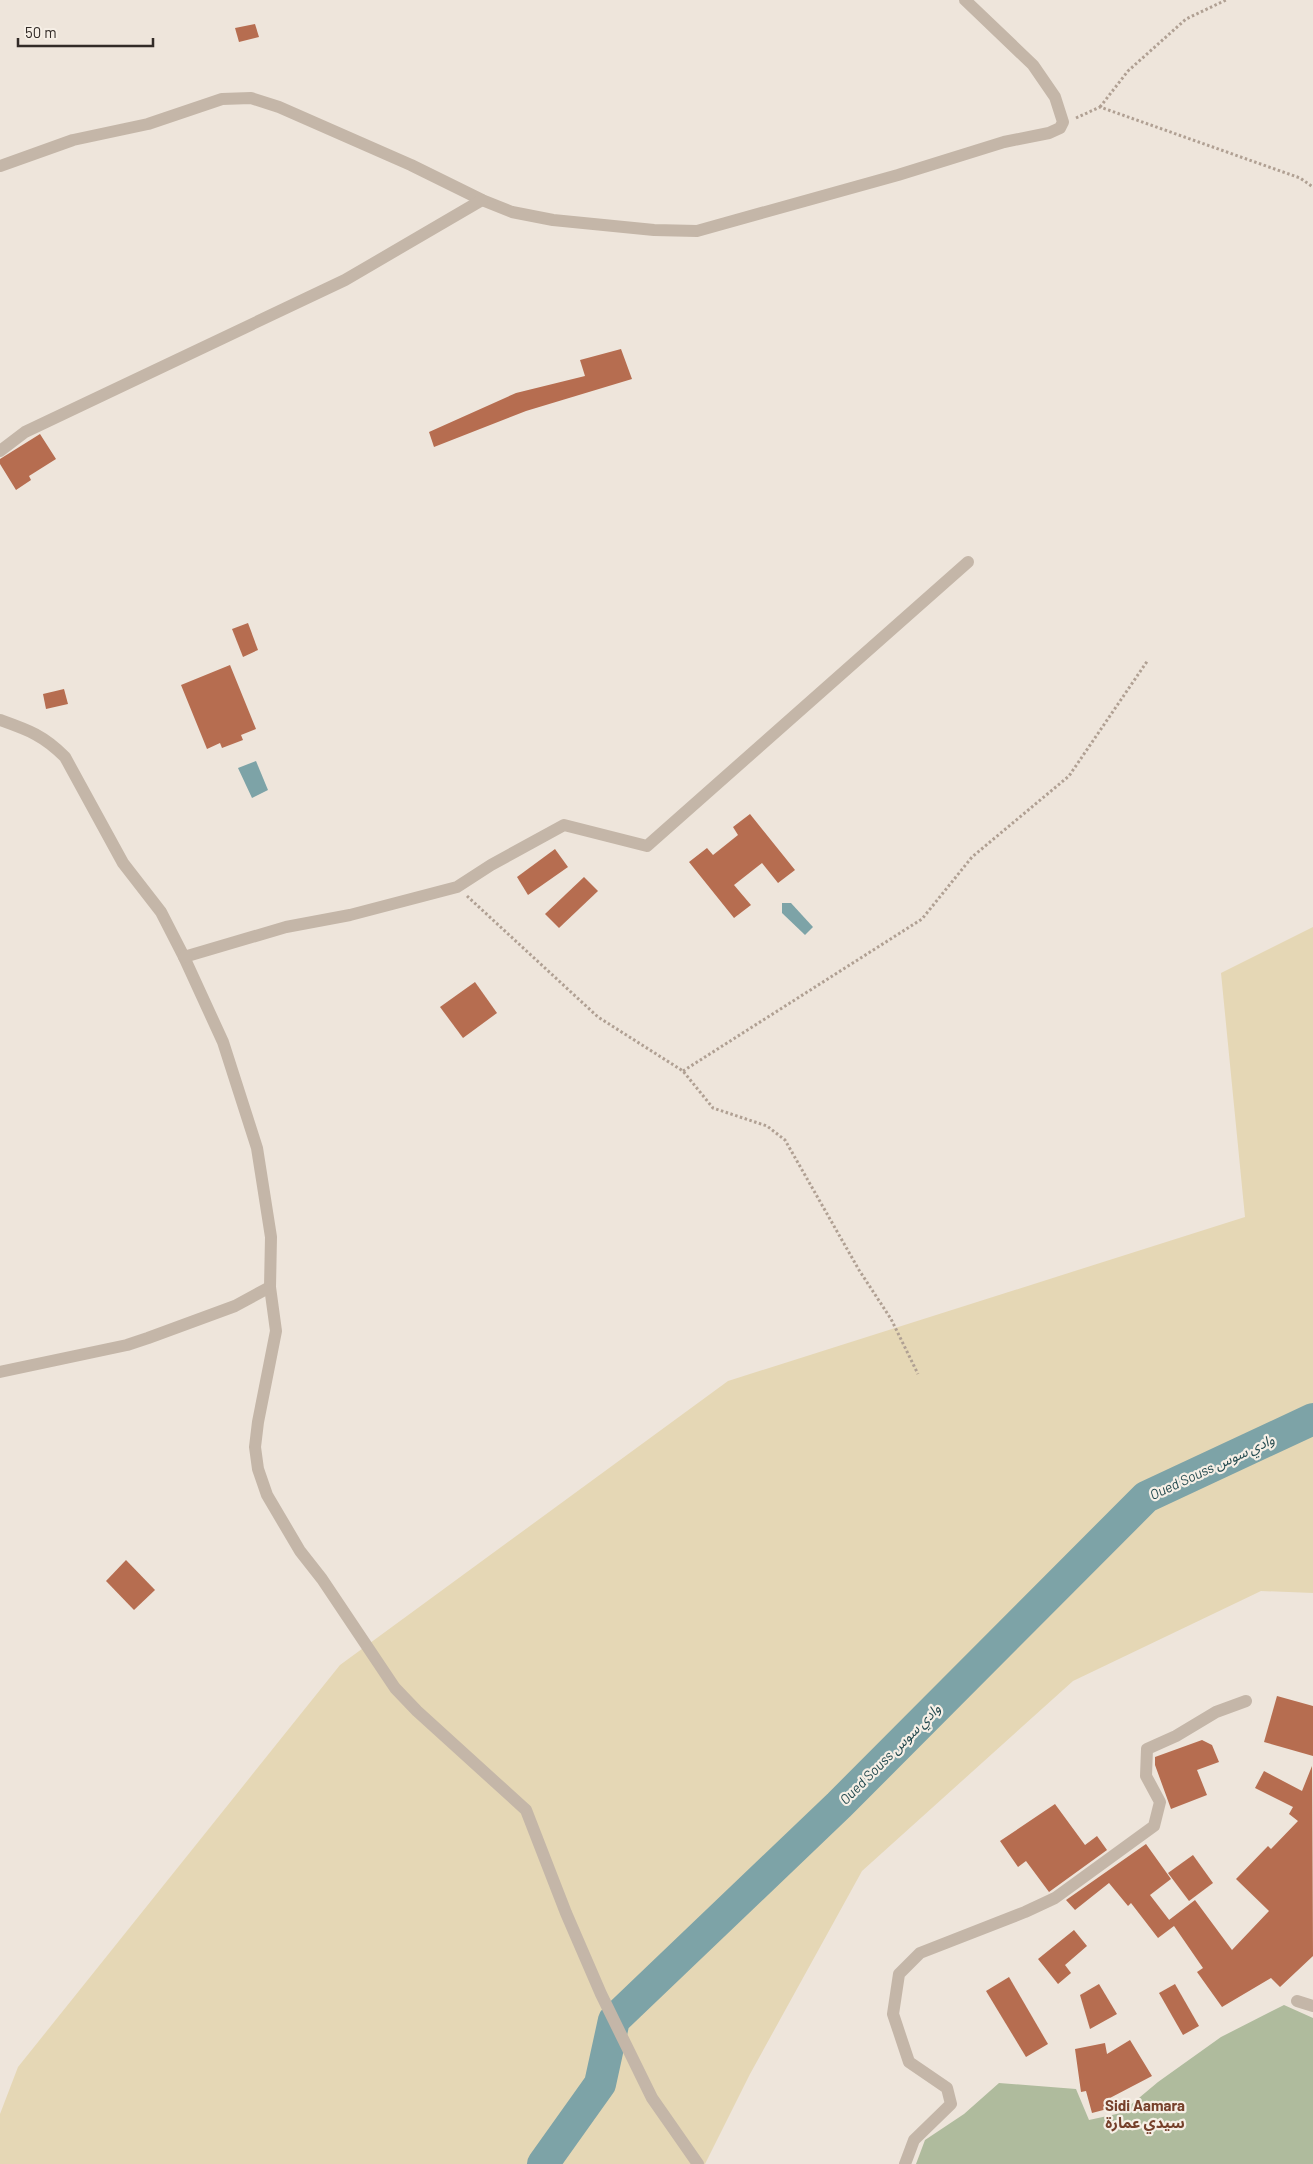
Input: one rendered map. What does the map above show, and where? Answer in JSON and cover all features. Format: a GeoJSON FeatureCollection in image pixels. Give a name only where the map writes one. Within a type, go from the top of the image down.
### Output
{"type":"FeatureCollection","features":[{"type":"Feature","properties":{"kind":"street"},"geometry":{"type":"LineString","coordinates":[[0,166],[73,140],[148,124],[222,99],[251,98],[279,107],[512,212],[553,220],[654,230],[697,231],[898,175],[1004,142],[1060,128],[1062,124],[1055,97],[1033,65],[965,0]]}},
{"type":"Feature","properties":{"kind":"street"},"geometry":{"type":"LineString","coordinates":[[0,450],[25,432],[345,280],[482,200]]}},
{"type":"Feature","properties":{"kind":"street"},"geometry":{"type":"LineString","coordinates":[[184,957],[286,927],[350,915],[457,888],[491,865],[564,824],[647,846],[968,562]]}},
{"type":"Feature","properties":{"kind":"street"},"geometry":{"type":"LineString","coordinates":[[0,720],[37,733],[65,757],[124,863],[161,912],[223,1042],[257,1148],[271,1237],[270,1287],[276,1331],[258,1422],[255,1447],[258,1469],[267,1495],[300,1551],[395,1688],[417,1711],[526,1810],[566,1913],[601,1994],[652,2098],[698,2164]]}},
{"type":"Feature","properties":{"kind":"street"},"geometry":{"type":"LineString","coordinates":[[0,1372],[141,1341],[235,1306],[270,1287]]}},
{"type":"Feature","properties":{"kind":"street"},"geometry":{"type":"LineString","coordinates":[[905,2164],[914,2140],[951,2104],[947,2088],[909,2062],[892,2014],[899,1974],[920,1953],[1025,1912],[1055,1898],[1154,1826],[1160,1802],[1146,1776],[1147,1749],[1176,1736],[1216,1712],[1246,1701]]}},
{"type":"Feature","properties":{"kind":"street"},"geometry":{"type":"LineString","coordinates":[[1297,2001],[1313,2006]]}},
{"type":"Feature","properties":{"kind":"path"},"geometry":{"type":"LineString","coordinates":[[1062,124],[1100,107],[1128,71],[1186,19],[1226,0]]}},
{"type":"Feature","properties":{"kind":"path"},"geometry":{"type":"LineString","coordinates":[[1100,107],[1300,178],[1313,187]]}},
{"type":"Feature","properties":{"kind":"path"},"geometry":{"type":"LineString","coordinates":[[683,1071],[922,919],[972,857],[1069,776],[1148,660]]}},
{"type":"Feature","properties":{"kind":"path"},"geometry":{"type":"LineString","coordinates":[[457,888],[598,1017],[683,1071],[712,1108],[767,1126],[786,1140],[859,1270],[891,1319],[918,1374]]}},
{"type":"Feature","properties":{"kind":"green space"},"geometry":{"type":"Polygon","coordinates":[[[1284,2005],[1313,2018],[1313,2164],[916,2164],[925,2140],[964,2114],[999,2083],[1076,2089],[1089,2120],[1121,2113],[1158,2082],[1221,2037],[1284,2005]]]}},
{"type":"Feature","properties":{"kind":"sand"},"geometry":{"type":"Polygon","coordinates":[[[1313,927],[1313,1593],[1261,1591],[1073,1681],[862,1871],[750,2074],[705,2164],[0,2164],[0,2114],[18,2067],[340,1665],[728,1381],[1245,1217],[1221,973],[1313,927]]]}},
{"type":"Feature","properties":{"kind":"water"},"geometry":{"type":"Polygon","coordinates":[[[256,761],[268,790],[252,798],[238,768],[256,761]]]}},
{"type":"Feature","properties":{"kind":"water"},"geometry":{"type":"Polygon","coordinates":[[[782,903],[791,903],[813,927],[805,935],[782,913],[782,903]]]}},
{"type":"Feature","properties":{"kind":"building"},"geometry":{"type":"Polygon","coordinates":[[[255,24],[259,37],[239,42],[235,28],[255,24]]]}},
{"type":"Feature","properties":{"kind":"building"},"geometry":{"type":"Polygon","coordinates":[[[621,349],[632,379],[526,411],[434,447],[429,432],[516,393],[585,376],[580,360],[621,349]]]}},
{"type":"Feature","properties":{"kind":"building"},"geometry":{"type":"Polygon","coordinates":[[[40,434],[56,459],[29,476],[31,480],[16,490],[0,464],[0,459],[40,434]]]}},
{"type":"Feature","properties":{"kind":"building"},"geometry":{"type":"Polygon","coordinates":[[[248,623],[258,650],[243,657],[232,629],[248,623]]]}},
{"type":"Feature","properties":{"kind":"building"},"geometry":{"type":"Polygon","coordinates":[[[230,665],[256,729],[241,735],[243,740],[222,748],[220,743],[207,749],[181,685],[230,665]]]}},
{"type":"Feature","properties":{"kind":"building"},"geometry":{"type":"Polygon","coordinates":[[[64,689],[68,704],[46,709],[43,694],[64,689]]]}},
{"type":"Feature","properties":{"kind":"building"},"geometry":{"type":"Polygon","coordinates":[[[750,814],[795,870],[778,883],[762,863],[734,885],[751,905],[734,918],[689,862],[707,848],[713,855],[738,835],[733,827],[750,814]]]}},
{"type":"Feature","properties":{"kind":"building"},"geometry":{"type":"Polygon","coordinates":[[[555,849],[568,867],[528,895],[517,877],[555,849]]]}},
{"type":"Feature","properties":{"kind":"building"},"geometry":{"type":"Polygon","coordinates":[[[584,877],[598,891],[559,928],[545,914],[584,877]]]}},
{"type":"Feature","properties":{"kind":"building"},"geometry":{"type":"Polygon","coordinates":[[[475,982],[497,1013],[463,1038],[440,1007],[475,982]]]}},
{"type":"Feature","properties":{"kind":"building"},"geometry":{"type":"Polygon","coordinates":[[[126,1560],[155,1590],[134,1610],[106,1581],[126,1560]]]}},
{"type":"Feature","properties":{"kind":"building"},"geometry":{"type":"Polygon","coordinates":[[[1277,1696],[1313,1706],[1313,1756],[1264,1742],[1277,1696]]]}},
{"type":"Feature","properties":{"kind":"building"},"geometry":{"type":"Polygon","coordinates":[[[1202,1740],[1212,1745],[1219,1762],[1197,1770],[1207,1795],[1171,1809],[1155,1765],[1155,1757],[1202,1740]]]}},
{"type":"Feature","properties":{"kind":"building"},"geometry":{"type":"Polygon","coordinates":[[[1312,1766],[1313,1956],[1280,1987],[1271,1978],[1222,2007],[1197,1972],[1203,1968],[1174,1926],[1158,1938],[1131,1903],[1128,1906],[1109,1883],[1075,1910],[1066,1900],[1146,1844],[1171,1879],[1150,1895],[1169,1920],[1195,1900],[1232,1950],[1269,1911],[1236,1879],[1268,1846],[1271,1849],[1298,1821],[1289,1814],[1293,1807],[1255,1788],[1264,1771],[1302,1791],[1312,1766]]]}},
{"type":"Feature","properties":{"kind":"building"},"geometry":{"type":"Polygon","coordinates":[[[1055,1804],[1085,1845],[1097,1836],[1107,1850],[1049,1892],[1026,1861],[1018,1867],[1000,1841],[1055,1804]]]}},
{"type":"Feature","properties":{"kind":"building"},"geometry":{"type":"Polygon","coordinates":[[[1193,1855],[1213,1883],[1189,1901],[1168,1873],[1193,1855]]]}},
{"type":"Feature","properties":{"kind":"building"},"geometry":{"type":"Polygon","coordinates":[[[1074,1930],[1087,1946],[1065,1965],[1071,1973],[1058,1984],[1038,1959],[1074,1930]]]}},
{"type":"Feature","properties":{"kind":"building"},"geometry":{"type":"Polygon","coordinates":[[[1009,1977],[1048,2044],[1026,2057],[986,1991],[1009,1977]]]}},
{"type":"Feature","properties":{"kind":"building"},"geometry":{"type":"Polygon","coordinates":[[[1099,1984],[1117,2014],[1090,2029],[1080,1995],[1099,1984]]]}},
{"type":"Feature","properties":{"kind":"building"},"geometry":{"type":"Polygon","coordinates":[[[1175,1984],[1199,2026],[1183,2035],[1159,1993],[1175,1984]]]}},
{"type":"Feature","properties":{"kind":"building"},"geometry":{"type":"Polygon","coordinates":[[[1130,2040],[1152,2076],[1108,2099],[1111,2108],[1092,2113],[1086,2091],[1081,2092],[1075,2049],[1105,2043],[1107,2054],[1130,2040]]]}},
{"type":"Feature","properties":{"kind":"waterway","name":"Oued Souss وادي سوس"},"geometry":{"type":"LineString","coordinates":[[543,2164],[600,2084],[614,2020],[839,1805],[1146,1497],[1313,1419]]}},
{"type":"Feature","properties":{"kind":"district","name":"Sidi Aamara سيدي عمارة"},"geometry":{"type":"Point","coordinates":[1145,2114]}}]}
